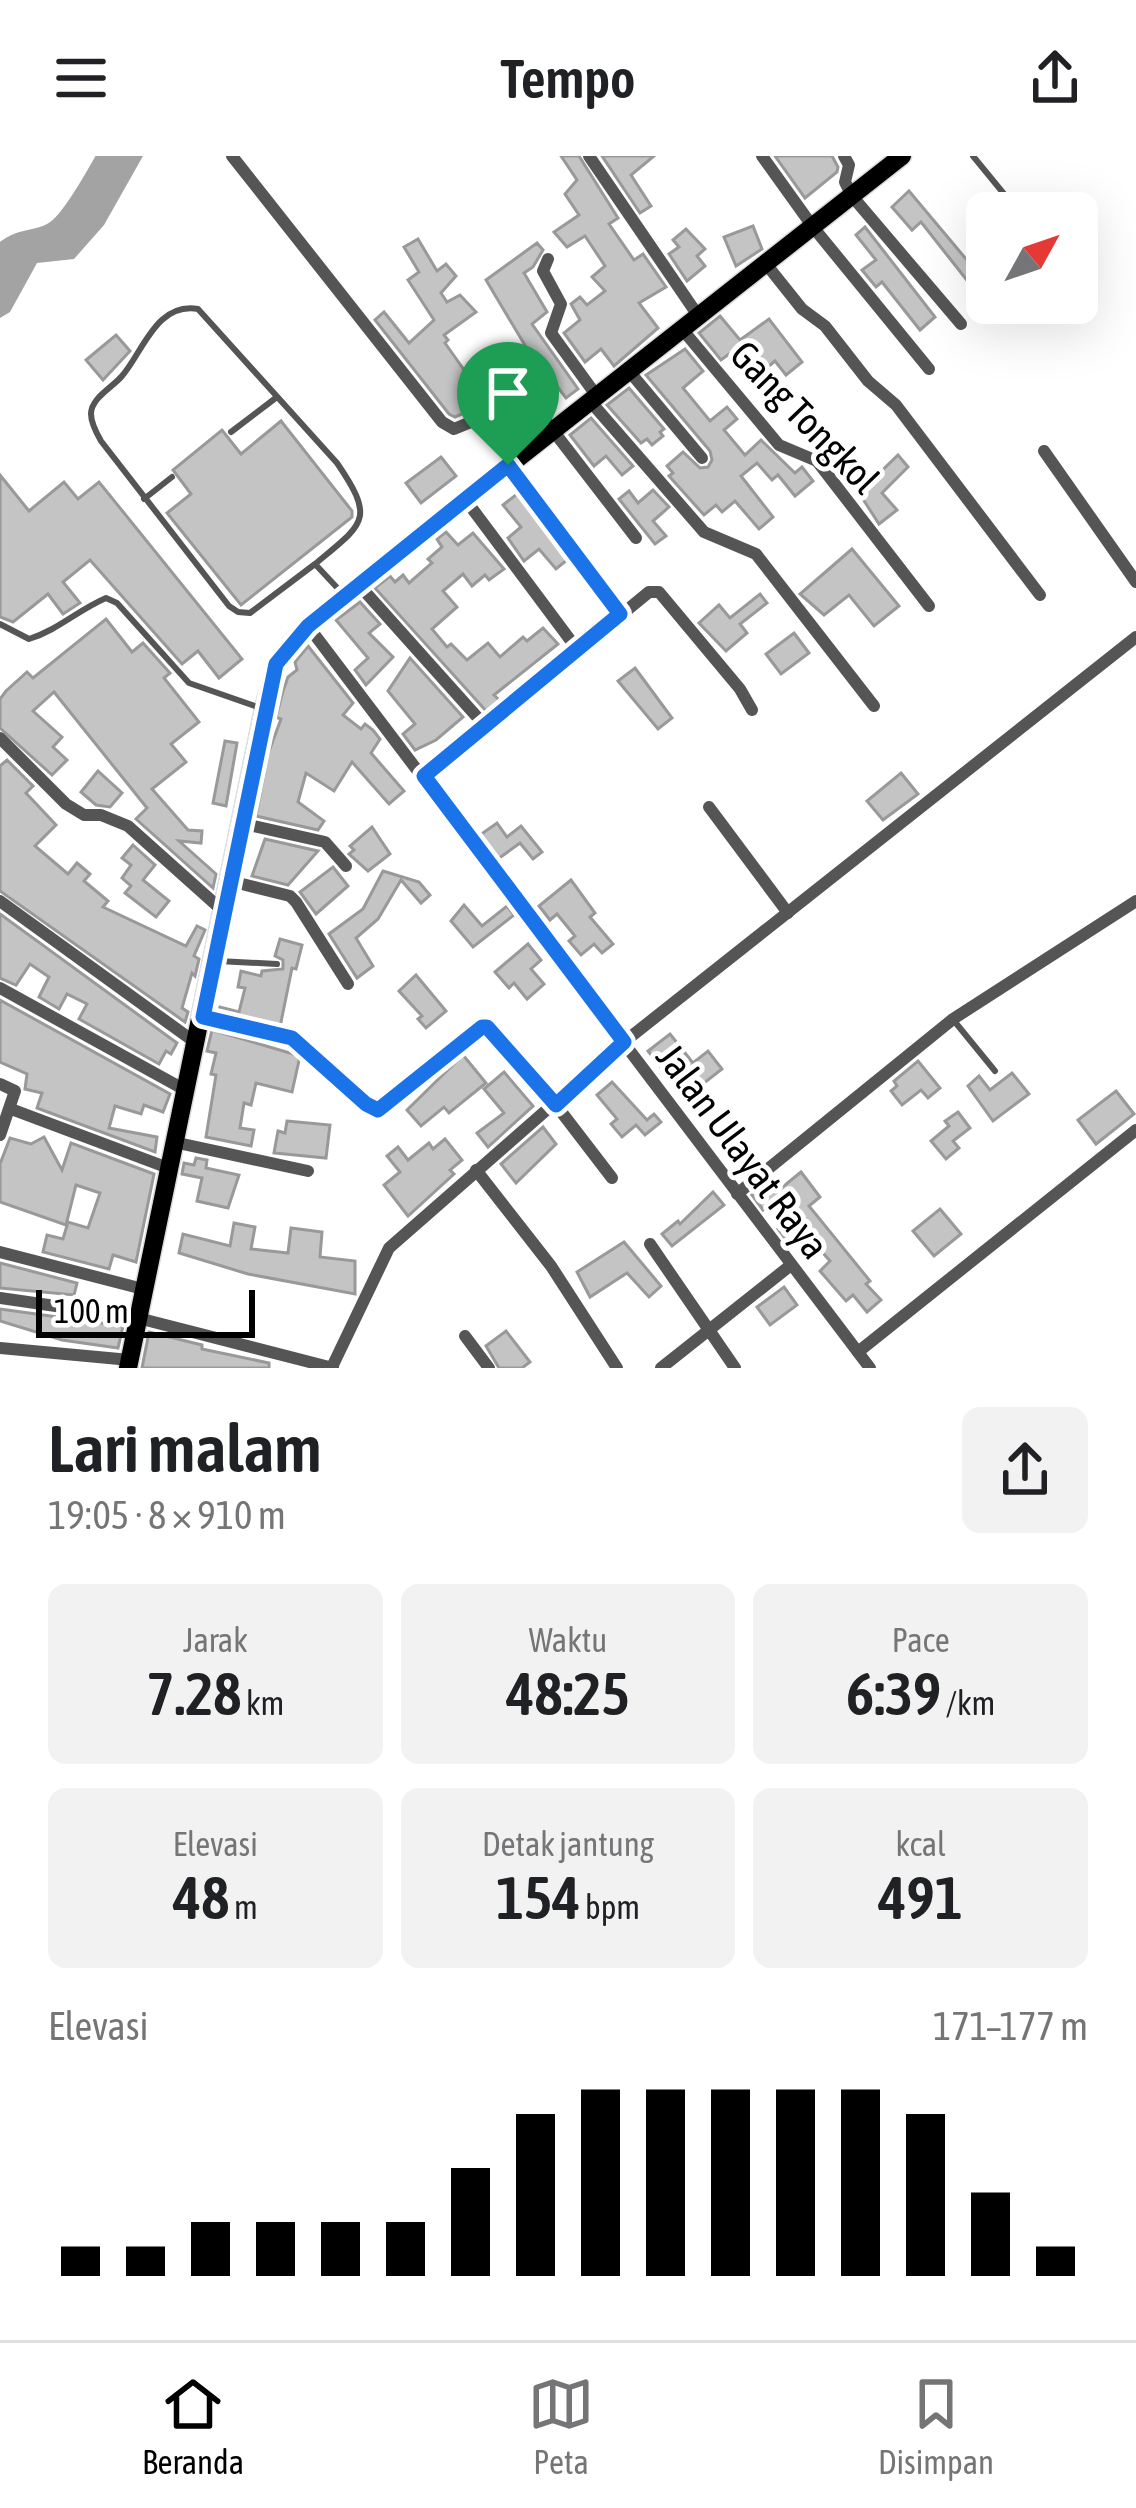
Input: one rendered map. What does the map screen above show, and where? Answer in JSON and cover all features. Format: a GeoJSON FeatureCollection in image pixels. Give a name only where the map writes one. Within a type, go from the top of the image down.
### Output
{"type":"FeatureCollection","features":[{"type":"Feature","properties":{"kind":"main road"},"geometry":{"type":"LineString","coordinates":[[129,1364],[276,664],[308,626],[351,590],[852,196],[881,162],[902,156]]}},
{"type":"Feature","properties":{"kind":"street"},"geometry":{"type":"LineString","coordinates":[[232,156],[442,422],[454,429],[483,416],[620,614]]}},
{"type":"Feature","properties":{"kind":"street"},"geometry":{"type":"LineString","coordinates":[[590,156],[699,317]]}},
{"type":"Feature","properties":{"kind":"street"},"geometry":{"type":"LineString","coordinates":[[762,156],[928,369]]}},
{"type":"Feature","properties":{"kind":"street"},"geometry":{"type":"LineString","coordinates":[[844,156],[849,165],[845,182],[852,196],[961,324]]}},
{"type":"Feature","properties":{"kind":"street"},"geometry":{"type":"LineString","coordinates":[[548,259],[542,271],[561,304],[551,333],[593,398],[704,532],[756,554],[874,706]]}},
{"type":"Feature","properties":{"kind":"street"},"geometry":{"type":"LineString","coordinates":[[766,264],[802,309],[825,326],[868,381],[896,405],[1040,595]]}},
{"type":"Feature","properties":{"kind":"street","name":"Gang Tongkol"},"geometry":{"type":"LineString","coordinates":[[682,329],[779,445],[817,461],[928,606]]}},
{"type":"Feature","properties":{"kind":"street"},"geometry":{"type":"LineString","coordinates":[[497,358],[636,538]]}},
{"type":"Feature","properties":{"kind":"street"},"geometry":{"type":"LineString","coordinates":[[629,371],[702,458]]}},
{"type":"Feature","properties":{"kind":"street"},"geometry":{"type":"LineString","coordinates":[[1045,452],[1136,582]]}},
{"type":"Feature","properties":{"kind":"street"},"geometry":{"type":"LineString","coordinates":[[465,499],[577,649]]}},
{"type":"Feature","properties":{"kind":"street"},"geometry":{"type":"LineString","coordinates":[[351,590],[487,728]]}},
{"type":"Feature","properties":{"kind":"street"},"geometry":{"type":"LineString","coordinates":[[424,776],[650,592],[659,592],[752,710]]}},
{"type":"Feature","properties":{"kind":"street","name":"Jalan Ulayat Raya"},"geometry":{"type":"LineString","coordinates":[[308,626],[870,1368]]}},
{"type":"Feature","properties":{"kind":"street"},"geometry":{"type":"LineString","coordinates":[[0,1298],[138,1318],[332,1368],[389,1248],[624,1042],[1136,637]]}},
{"type":"Feature","properties":{"kind":"street"},"geometry":{"type":"LineString","coordinates":[[0,738],[66,804],[83,815],[101,815],[128,826],[223,911]]}},
{"type":"Feature","properties":{"kind":"street"},"geometry":{"type":"LineString","coordinates":[[709,807],[788,913]]}},
{"type":"Feature","properties":{"kind":"street"},"geometry":{"type":"LineString","coordinates":[[240,823],[326,842],[346,866]]}},
{"type":"Feature","properties":{"kind":"street"},"geometry":{"type":"LineString","coordinates":[[230,881],[290,896],[348,984]]}},
{"type":"Feature","properties":{"kind":"street"},"geometry":{"type":"LineString","coordinates":[[0,901],[196,1043]]}},
{"type":"Feature","properties":{"kind":"street"},"geometry":{"type":"LineString","coordinates":[[737,1194],[953,1019],[1136,901]]}},
{"type":"Feature","properties":{"kind":"street"},"geometry":{"type":"LineString","coordinates":[[0,988],[187,1091]]}},
{"type":"Feature","properties":{"kind":"street"},"geometry":{"type":"LineString","coordinates":[[203,1017],[292,1038],[378,1110],[479,1028],[487,1027],[612,1178]]}},
{"type":"Feature","properties":{"kind":"street"},"geometry":{"type":"LineString","coordinates":[[0,1084],[15,1091],[0,1135]]}},
{"type":"Feature","properties":{"kind":"street"},"geometry":{"type":"LineString","coordinates":[[11,1109],[171,1169]]}},
{"type":"Feature","properties":{"kind":"street"},"geometry":{"type":"LineString","coordinates":[[858,1352],[1136,1130]]}},
{"type":"Feature","properties":{"kind":"street"},"geometry":{"type":"LineString","coordinates":[[178,1143],[308,1171]]}},
{"type":"Feature","properties":{"kind":"street"},"geometry":{"type":"LineString","coordinates":[[476,1170],[551,1266],[617,1368]]}},
{"type":"Feature","properties":{"kind":"street"},"geometry":{"type":"LineString","coordinates":[[650,1244],[735,1368]]}},
{"type":"Feature","properties":{"kind":"street"},"geometry":{"type":"LineString","coordinates":[[0,1252],[142,1289]]}},
{"type":"Feature","properties":{"kind":"street"},"geometry":{"type":"LineString","coordinates":[[662,1368],[791,1265]]}},
{"type":"Feature","properties":{"kind":"street"},"geometry":{"type":"LineString","coordinates":[[465,1336],[489,1368]]}},
{"type":"Feature","properties":{"kind":"street"},"geometry":{"type":"LineString","coordinates":[[0,1348],[129,1364]]}},
{"type":"Feature","properties":{"kind":"lane"},"geometry":{"type":"LineString","coordinates":[[973,156],[1002,192]]}},
{"type":"Feature","properties":{"kind":"lane"},"geometry":{"type":"LineString","coordinates":[[198,309],[277,398],[356,490],[361,521],[315,564],[250,613],[238,612],[101,442],[91,413],[94,403],[133,362],[147,334],[177,310],[198,309]]}},
{"type":"Feature","properties":{"kind":"lane"},"geometry":{"type":"LineString","coordinates":[[231,431],[277,398]]}},
{"type":"Feature","properties":{"kind":"lane"},"geometry":{"type":"LineString","coordinates":[[145,499],[172,477]]}},
{"type":"Feature","properties":{"kind":"lane"},"geometry":{"type":"LineString","coordinates":[[315,564],[351,590]]}},
{"type":"Feature","properties":{"kind":"lane"},"geometry":{"type":"LineString","coordinates":[[0,624],[29,639],[54,632],[85,607],[106,598],[117,603],[189,683],[264,709]]}},
{"type":"Feature","properties":{"kind":"lane"},"geometry":{"type":"LineString","coordinates":[[214,961],[277,964]]}},
{"type":"Feature","properties":{"kind":"lane"},"geometry":{"type":"LineString","coordinates":[[953,1019],[994,1071]]}},
{"type":"Feature","properties":{"kind":"shaded area"},"geometry":{"type":"Polygon","coordinates":[[[115,156],[143,156],[104,225],[74,259],[37,263],[10,312],[0,318],[0,266],[19,252],[70,230],[78,209],[98,191],[115,156]]]}},
{"type":"Feature","properties":{"kind":"building"},"geometry":{"type":"Polygon","coordinates":[[[561,156],[579,156],[618,218],[609,224],[634,260],[643,254],[666,287],[639,303],[658,328],[614,366],[601,349],[585,362],[564,333],[580,320],[571,304],[580,297],[587,305],[605,291],[592,277],[605,266],[585,236],[567,247],[554,232],[579,215],[565,194],[577,180],[561,156]]]}},
{"type":"Feature","properties":{"kind":"building"},"geometry":{"type":"Polygon","coordinates":[[[602,156],[654,156],[631,175],[651,206],[640,213],[602,156]]]}},
{"type":"Feature","properties":{"kind":"building"},"geometry":{"type":"Polygon","coordinates":[[[775,156],[832,156],[837,172],[805,198],[775,156]]]}},
{"type":"Feature","properties":{"kind":"building"},"geometry":{"type":"Polygon","coordinates":[[[909,191],[966,259],[966,279],[921,222],[912,230],[892,207],[909,191]]]}},
{"type":"Feature","properties":{"kind":"building"},"geometry":{"type":"Polygon","coordinates":[[[753,226],[762,249],[736,266],[724,237],[753,226]]]}},
{"type":"Feature","properties":{"kind":"building"},"geometry":{"type":"Polygon","coordinates":[[[865,227],[935,317],[920,330],[882,282],[876,287],[862,270],[876,260],[856,235],[865,227]]]}},
{"type":"Feature","properties":{"kind":"building"},"geometry":{"type":"Polygon","coordinates":[[[686,229],[705,249],[697,256],[705,266],[687,281],[669,254],[679,247],[673,240],[686,229]]]}},
{"type":"Feature","properties":{"kind":"building"},"geometry":{"type":"Polygon","coordinates":[[[418,239],[437,271],[446,264],[456,276],[441,293],[447,302],[460,295],[476,312],[444,335],[445,343],[467,374],[481,363],[534,428],[521,439],[485,404],[455,417],[449,414],[375,320],[384,312],[409,343],[434,320],[408,280],[419,272],[404,247],[418,239]]]}},
{"type":"Feature","properties":{"kind":"building"},"geometry":{"type":"Polygon","coordinates":[[[537,243],[543,250],[524,273],[547,312],[532,324],[578,389],[566,398],[556,385],[541,397],[513,358],[526,347],[486,280],[537,243]]]}},
{"type":"Feature","properties":{"kind":"building"},"geometry":{"type":"Polygon","coordinates":[[[720,316],[740,340],[769,319],[802,362],[786,375],[775,361],[751,381],[729,354],[721,360],[699,333],[720,316]]]}},
{"type":"Feature","properties":{"kind":"building"},"geometry":{"type":"Polygon","coordinates":[[[116,335],[130,351],[103,380],[86,360],[116,335]]]}},
{"type":"Feature","properties":{"kind":"building"},"geometry":{"type":"Polygon","coordinates":[[[685,349],[703,371],[683,388],[710,421],[727,407],[737,419],[724,430],[745,455],[761,440],[795,473],[802,467],[813,481],[795,496],[778,475],[772,480],[757,463],[741,476],[773,517],[759,529],[735,501],[722,512],[716,505],[704,515],[669,476],[673,473],[667,466],[683,452],[700,468],[708,467],[712,460],[710,451],[646,375],[685,349]]]}},
{"type":"Feature","properties":{"kind":"building"},"geometry":{"type":"Polygon","coordinates":[[[629,388],[664,429],[652,445],[647,439],[641,443],[607,405],[629,388]]]}},
{"type":"Feature","properties":{"kind":"building"},"geometry":{"type":"Polygon","coordinates":[[[591,418],[633,466],[622,475],[606,456],[594,466],[570,435],[591,418]]]}},
{"type":"Feature","properties":{"kind":"building"},"geometry":{"type":"Polygon","coordinates":[[[281,421],[352,517],[241,605],[167,513],[191,494],[173,470],[222,430],[241,454],[281,421]]]}},
{"type":"Feature","properties":{"kind":"building"},"geometry":{"type":"Polygon","coordinates":[[[898,455],[908,467],[882,493],[897,510],[879,524],[859,493],[898,455]]]}},
{"type":"Feature","properties":{"kind":"building"},"geometry":{"type":"Polygon","coordinates":[[[441,457],[456,476],[421,503],[406,483],[441,457]]]}},
{"type":"Feature","properties":{"kind":"building"},"geometry":{"type":"Polygon","coordinates":[[[0,475],[29,511],[64,482],[78,499],[99,482],[242,659],[219,678],[198,651],[182,664],[90,560],[63,582],[80,603],[63,614],[48,594],[13,622],[0,617],[0,475]]]}},
{"type":"Feature","properties":{"kind":"building"},"geometry":{"type":"Polygon","coordinates":[[[653,490],[669,507],[653,521],[666,536],[655,544],[619,499],[629,491],[638,503],[653,490]]]}},
{"type":"Feature","properties":{"kind":"building"},"geometry":{"type":"Polygon","coordinates":[[[517,494],[567,560],[556,569],[539,549],[524,561],[508,538],[521,527],[503,505],[517,494]]]}},
{"type":"Feature","properties":{"kind":"building"},"geometry":{"type":"Polygon","coordinates":[[[446,532],[458,545],[473,533],[504,569],[489,580],[485,575],[472,586],[463,574],[443,591],[457,607],[432,629],[447,647],[451,644],[467,660],[488,643],[500,657],[523,637],[527,641],[543,628],[558,644],[494,695],[500,701],[487,712],[375,588],[390,576],[395,582],[403,575],[409,583],[432,563],[428,559],[442,547],[437,539],[446,532]]]}},
{"type":"Feature","properties":{"kind":"building"},"geometry":{"type":"Polygon","coordinates":[[[852,549],[899,606],[874,626],[849,595],[824,615],[800,594],[852,549]]]}},
{"type":"Feature","properties":{"kind":"building"},"geometry":{"type":"Polygon","coordinates":[[[760,594],[767,603],[740,624],[747,633],[726,651],[699,623],[719,605],[730,618],[760,594]]]}},
{"type":"Feature","properties":{"kind":"building"},"geometry":{"type":"Polygon","coordinates":[[[360,602],[380,624],[369,633],[393,657],[366,685],[355,670],[368,658],[336,620],[360,602]]]}},
{"type":"Feature","properties":{"kind":"building"},"geometry":{"type":"Polygon","coordinates":[[[106,619],[132,652],[143,643],[170,673],[164,678],[199,722],[171,744],[186,762],[152,789],[188,830],[202,831],[201,843],[179,841],[216,874],[213,888],[136,819],[147,808],[54,692],[33,711],[62,737],[53,747],[67,760],[52,775],[0,728],[0,699],[6,691],[27,672],[33,678],[106,619]]]}},
{"type":"Feature","properties":{"kind":"building"},"geometry":{"type":"Polygon","coordinates":[[[794,633],[809,653],[781,674],[766,654],[794,633]]]}},
{"type":"Feature","properties":{"kind":"building"},"geometry":{"type":"Polygon","coordinates":[[[308,646],[353,703],[343,715],[361,729],[365,724],[373,730],[380,739],[371,753],[404,791],[389,804],[352,762],[334,791],[306,773],[298,802],[324,821],[318,830],[256,816],[268,754],[281,719],[276,717],[283,691],[308,646]]]}},
{"type":"Feature","properties":{"kind":"building"},"geometry":{"type":"Polygon","coordinates":[[[410,658],[463,717],[436,740],[415,750],[403,734],[415,724],[388,691],[410,658]]]}},
{"type":"Feature","properties":{"kind":"building"},"geometry":{"type":"Polygon","coordinates":[[[635,668],[672,718],[658,729],[618,681],[635,668]]]}},
{"type":"Feature","properties":{"kind":"building"},"geometry":{"type":"Polygon","coordinates":[[[225,741],[237,743],[226,806],[213,803],[225,741]]]}},
{"type":"Feature","properties":{"kind":"building"},"geometry":{"type":"Polygon","coordinates":[[[7,760],[33,786],[26,793],[56,825],[35,846],[68,874],[77,863],[90,874],[84,881],[108,901],[103,907],[186,946],[197,926],[205,930],[182,1008],[188,1012],[185,1022],[0,891],[0,766],[7,760]]]}},
{"type":"Feature","properties":{"kind":"building"},"geometry":{"type":"Polygon","coordinates":[[[98,771],[122,793],[110,807],[96,805],[81,792],[98,771]]]}},
{"type":"Feature","properties":{"kind":"building"},"geometry":{"type":"Polygon","coordinates":[[[901,773],[918,794],[883,820],[867,801],[901,773]]]}},
{"type":"Feature","properties":{"kind":"building"},"geometry":{"type":"Polygon","coordinates":[[[497,823],[507,837],[521,826],[542,852],[533,859],[520,843],[498,859],[480,835],[497,823]]]}},
{"type":"Feature","properties":{"kind":"building"},"geometry":{"type":"Polygon","coordinates":[[[372,827],[390,854],[368,871],[349,854],[354,850],[350,846],[372,827]]]}},
{"type":"Feature","properties":{"kind":"building"},"geometry":{"type":"Polygon","coordinates":[[[265,839],[318,851],[288,885],[252,876],[265,839]]]}},
{"type":"Feature","properties":{"kind":"building"},"geometry":{"type":"Polygon","coordinates":[[[133,845],[155,865],[143,880],[169,901],[156,917],[125,893],[131,886],[122,878],[131,865],[122,858],[133,845]]]}},
{"type":"Feature","properties":{"kind":"building"},"geometry":{"type":"Polygon","coordinates":[[[333,867],[348,886],[316,914],[300,892],[333,867]]]}},
{"type":"Feature","properties":{"kind":"building"},"geometry":{"type":"Polygon","coordinates":[[[383,871],[419,882],[430,895],[421,903],[401,880],[378,919],[356,938],[373,966],[357,978],[329,934],[363,909],[383,871]]]}},
{"type":"Feature","properties":{"kind":"building"},"geometry":{"type":"Polygon","coordinates":[[[571,880],[595,913],[590,917],[613,944],[602,953],[594,944],[581,955],[569,941],[575,936],[557,914],[550,920],[539,906],[571,880]]]}},
{"type":"Feature","properties":{"kind":"building"},"geometry":{"type":"Polygon","coordinates":[[[464,905],[482,926],[507,906],[514,915],[473,947],[451,921],[464,905]]]}},
{"type":"Feature","properties":{"kind":"building"},"geometry":{"type":"Polygon","coordinates":[[[0,914],[177,1043],[171,1054],[166,1051],[159,1064],[79,1019],[87,1004],[67,994],[59,1009],[39,997],[49,977],[30,964],[16,985],[0,978],[0,914]]]}},
{"type":"Feature","properties":{"kind":"building"},"geometry":{"type":"Polygon","coordinates":[[[280,939],[302,945],[296,969],[292,968],[280,1027],[219,1010],[239,1012],[245,988],[238,987],[241,971],[261,976],[262,971],[283,969],[283,960],[275,956],[280,939]]]}},
{"type":"Feature","properties":{"kind":"building"},"geometry":{"type":"Polygon","coordinates":[[[528,944],[541,960],[531,969],[544,984],[527,999],[514,983],[509,988],[495,972],[528,944]]]}},
{"type":"Feature","properties":{"kind":"building"},"geometry":{"type":"Polygon","coordinates":[[[416,975],[446,1011],[426,1028],[418,1019],[422,1016],[399,991],[416,975]]]}},
{"type":"Feature","properties":{"kind":"building"},"geometry":{"type":"Polygon","coordinates":[[[0,1000],[170,1094],[163,1112],[144,1105],[141,1114],[115,1106],[109,1128],[157,1137],[155,1152],[37,1108],[42,1093],[25,1089],[27,1074],[0,1062],[0,1000]]]}},
{"type":"Feature","properties":{"kind":"building"},"geometry":{"type":"Polygon","coordinates":[[[212,1030],[300,1056],[292,1092],[256,1083],[251,1105],[244,1103],[240,1128],[254,1130],[251,1146],[206,1137],[216,1075],[211,1074],[216,1053],[207,1051],[212,1030]]]}},
{"type":"Feature","properties":{"kind":"building"},"geometry":{"type":"Polygon","coordinates":[[[670,1034],[693,1063],[708,1051],[722,1069],[685,1098],[648,1051],[670,1034]]]}},
{"type":"Feature","properties":{"kind":"building"},"geometry":{"type":"Polygon","coordinates":[[[463,1055],[486,1083],[449,1113],[444,1107],[421,1126],[407,1110],[463,1055]]]}},
{"type":"Feature","properties":{"kind":"building"},"geometry":{"type":"Polygon","coordinates":[[[918,1061],[940,1088],[928,1098],[921,1090],[902,1105],[891,1091],[897,1086],[894,1081],[918,1061]]]}},
{"type":"Feature","properties":{"kind":"building"},"geometry":{"type":"Polygon","coordinates":[[[504,1072],[533,1106],[488,1147],[477,1133],[504,1113],[484,1089],[504,1072]]]}},
{"type":"Feature","properties":{"kind":"building"},"geometry":{"type":"Polygon","coordinates":[[[1012,1073],[1029,1094],[993,1121],[968,1086],[979,1076],[990,1090],[1012,1073]]]}},
{"type":"Feature","properties":{"kind":"building"},"geometry":{"type":"Polygon","coordinates":[[[612,1082],[647,1120],[654,1114],[661,1122],[645,1135],[636,1125],[622,1137],[611,1124],[617,1119],[597,1095],[612,1082]]]}},
{"type":"Feature","properties":{"kind":"building"},"geometry":{"type":"Polygon","coordinates":[[[1116,1091],[1134,1114],[1096,1144],[1078,1120],[1116,1091]]]}},
{"type":"Feature","properties":{"kind":"building"},"geometry":{"type":"Polygon","coordinates":[[[958,1112],[970,1128],[953,1141],[959,1148],[946,1159],[931,1141],[958,1112]]]}},
{"type":"Feature","properties":{"kind":"building"},"geometry":{"type":"Polygon","coordinates":[[[287,1121],[330,1125],[326,1158],[274,1153],[278,1131],[285,1133],[287,1121]]]}},
{"type":"Feature","properties":{"kind":"building"},"geometry":{"type":"Polygon","coordinates":[[[543,1127],[556,1144],[516,1183],[501,1164],[543,1127]]]}},
{"type":"Feature","properties":{"kind":"building"},"geometry":{"type":"Polygon","coordinates":[[[44,1137],[62,1170],[71,1143],[154,1174],[136,1262],[113,1255],[109,1269],[43,1252],[47,1235],[63,1239],[68,1222],[88,1228],[100,1193],[76,1185],[66,1225],[0,1202],[0,1164],[10,1138],[31,1144],[44,1137]]]}},
{"type":"Feature","properties":{"kind":"building"},"geometry":{"type":"Polygon","coordinates":[[[445,1139],[462,1160],[450,1170],[454,1174],[408,1216],[384,1185],[400,1172],[387,1156],[398,1147],[408,1160],[429,1143],[433,1149],[445,1139]]]}},
{"type":"Feature","properties":{"kind":"building"},"geometry":{"type":"Polygon","coordinates":[[[196,1158],[207,1160],[206,1168],[239,1175],[228,1208],[197,1201],[202,1178],[182,1174],[184,1163],[194,1165],[196,1158]]]}},
{"type":"Feature","properties":{"kind":"building"},"geometry":{"type":"Polygon","coordinates":[[[801,1172],[820,1197],[809,1206],[881,1300],[867,1312],[853,1295],[846,1301],[820,1271],[830,1261],[801,1228],[787,1241],[778,1229],[796,1212],[781,1195],[763,1210],[752,1195],[771,1180],[779,1190],[801,1172]]]}},
{"type":"Feature","properties":{"kind":"building"},"geometry":{"type":"Polygon","coordinates":[[[713,1192],[724,1205],[672,1246],[662,1234],[680,1224],[713,1192]]]}},
{"type":"Feature","properties":{"kind":"building"},"geometry":{"type":"Polygon","coordinates":[[[940,1209],[961,1234],[934,1256],[913,1231],[940,1209]]]}},
{"type":"Feature","properties":{"kind":"building"},"geometry":{"type":"Polygon","coordinates":[[[234,1223],[255,1227],[251,1249],[288,1253],[291,1228],[322,1232],[320,1257],[355,1261],[355,1294],[248,1274],[179,1253],[183,1234],[230,1246],[234,1223]]]}},
{"type":"Feature","properties":{"kind":"building"},"geometry":{"type":"Polygon","coordinates":[[[624,1242],[661,1286],[649,1297],[627,1273],[590,1297],[577,1272],[624,1242]]]}},
{"type":"Feature","properties":{"kind":"building"},"geometry":{"type":"Polygon","coordinates":[[[0,1263],[77,1283],[74,1295],[0,1288],[0,1263]]]}},
{"type":"Feature","properties":{"kind":"building"},"geometry":{"type":"Polygon","coordinates":[[[784,1287],[797,1305],[770,1325],[757,1307],[784,1287]]]}},
{"type":"Feature","properties":{"kind":"building"},"geometry":{"type":"Polygon","coordinates":[[[0,1309],[123,1326],[118,1348],[62,1340],[0,1321],[0,1309]]]}},
{"type":"Feature","properties":{"kind":"building"},"geometry":{"type":"Polygon","coordinates":[[[506,1331],[530,1362],[522,1368],[499,1368],[486,1346],[506,1331]]]}},
{"type":"Feature","properties":{"kind":"building"},"geometry":{"type":"Polygon","coordinates":[[[149,1332],[269,1363],[269,1368],[142,1368],[149,1332]]]}},
{"type":"Feature","properties":{"kind":"waterway"},"geometry":{"type":"LineString","coordinates":[[0,260],[14,249],[61,231],[111,156]]}},
{"type":"Feature","properties":{"kind":"route"},"geometry":{"type":"LineString","coordinates":[[508,465],[620,614],[424,776],[624,1042],[556,1105],[487,1027],[482,1027],[378,1110],[302,1043],[203,1017],[240,823],[270,684],[284,650],[344,595],[508,465]]}}]}
